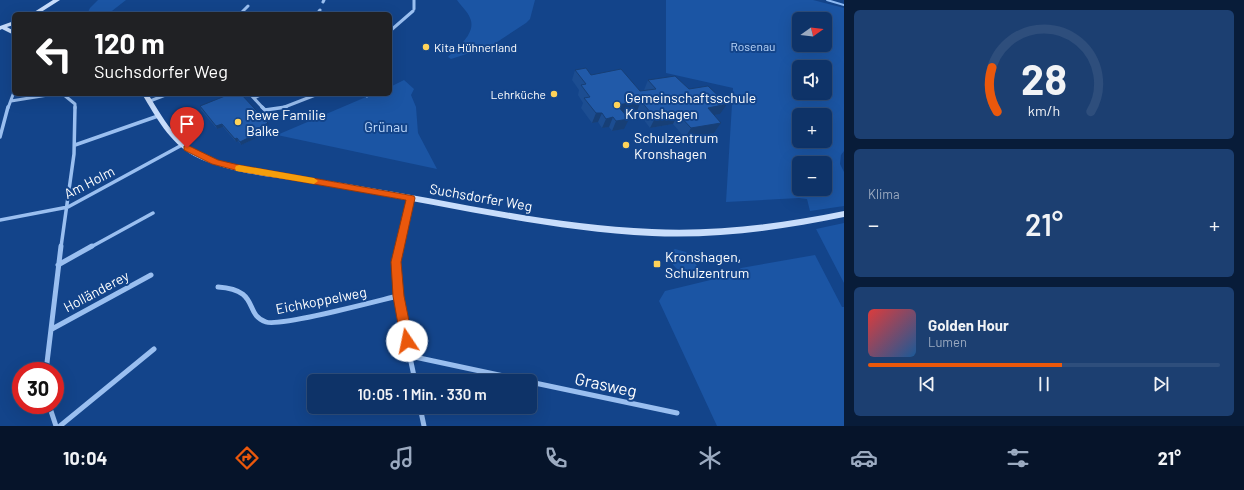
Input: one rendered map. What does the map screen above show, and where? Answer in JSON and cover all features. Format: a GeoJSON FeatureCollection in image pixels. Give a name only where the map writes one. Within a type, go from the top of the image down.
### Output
{"type":"FeatureCollection","features":[{"type":"Feature","properties":{"kind":"street"},"geometry":{"type":"LineString","coordinates":[[37,12],[57,0]]}},
{"type":"Feature","properties":{"kind":"street"},"geometry":{"type":"LineString","coordinates":[[392,29],[413,10],[414,0]]}},
{"type":"Feature","properties":{"kind":"street"},"geometry":{"type":"LineString","coordinates":[[242,12],[248,6]]}},
{"type":"Feature","properties":{"kind":"street"},"geometry":{"type":"LineString","coordinates":[[1,27],[12,24]]}},
{"type":"Feature","properties":{"kind":"street"},"geometry":{"type":"LineString","coordinates":[[1,27],[12,32]]}},
{"type":"Feature","properties":{"kind":"street"},"geometry":{"type":"LineString","coordinates":[[0,137],[2,123],[13,96]]}},
{"type":"Feature","properties":{"kind":"street","name":"Holländerey"},"geometry":{"type":"LineString","coordinates":[[11,101],[42,96]]}},
{"type":"Feature","properties":{"kind":"street","name":"Holländerey"},"geometry":{"type":"LineString","coordinates":[[47,362],[58,265],[68,207],[77,127],[74,104],[65,96]]}},
{"type":"Feature","properties":{"kind":"street","name":"Suchsdorfer Weg"},"geometry":{"type":"LineString","coordinates":[[146,96],[170,133],[196,154],[215,162],[239,168],[411,198],[578,226],[628,232],[703,232],[749,229],[796,223],[844,214]]}},
{"type":"Feature","properties":{"kind":"street"},"geometry":{"type":"LineString","coordinates":[[150,101],[163,96]]}},
{"type":"Feature","properties":{"kind":"street"},"geometry":{"type":"LineString","coordinates":[[258,96],[254,98],[265,110],[271,111],[298,103],[314,96]]}},
{"type":"Feature","properties":{"kind":"street"},"geometry":{"type":"LineString","coordinates":[[75,145],[158,116]]}},
{"type":"Feature","properties":{"kind":"street","name":"Am Holm"},"geometry":{"type":"LineString","coordinates":[[0,220],[68,207],[182,144]]}},
{"type":"Feature","properties":{"kind":"street"},"geometry":{"type":"LineString","coordinates":[[411,198],[396,262],[398,296],[414,374]]}},
{"type":"Feature","properties":{"kind":"street"},"geometry":{"type":"LineString","coordinates":[[58,265],[153,213]]}},
{"type":"Feature","properties":{"kind":"street","name":"Holländerey"},"geometry":{"type":"LineString","coordinates":[[52,329],[151,275]]}},
{"type":"Feature","properties":{"kind":"street","name":"Eichkoppelweg"},"geometry":{"type":"LineString","coordinates":[[218,287],[231,287],[242,291],[250,302],[256,318],[267,323],[294,320],[398,296]]}},
{"type":"Feature","properties":{"kind":"street"},"geometry":{"type":"LineString","coordinates":[[60,426],[154,349]]}},
{"type":"Feature","properties":{"kind":"street"},"geometry":{"type":"LineString","coordinates":[[410,356],[494,374]]}},
{"type":"Feature","properties":{"kind":"street","name":"Grasweg"},"geometry":{"type":"LineString","coordinates":[[537,383],[677,413]]}},
{"type":"Feature","properties":{"kind":"street"},"geometry":{"type":"LineString","coordinates":[[52,414],[56,426]]}},
{"type":"Feature","properties":{"kind":"street"},"geometry":{"type":"LineString","coordinates":[[421,414],[424,426]]}},
{"type":"Feature","properties":{"kind":"green space"},"geometry":{"type":"Polygon","coordinates":[[[98,0],[126,0],[111,12],[88,12],[98,0]]]}},
{"type":"Feature","properties":{"kind":"green space"},"geometry":{"type":"Polygon","coordinates":[[[457,0],[535,0],[530,19],[526,23],[491,46],[451,59],[448,57],[461,45],[471,29],[470,18],[457,0]]]}},
{"type":"Feature","properties":{"kind":"green space","name":"Rosenau"},"geometry":{"type":"Polygon","coordinates":[[[666,0],[813,0],[844,8],[844,151],[841,155],[840,164],[844,172],[844,206],[810,211],[807,199],[799,198],[726,202],[733,88],[666,73],[666,0]]]}},
{"type":"Feature","properties":{"kind":"green space","name":"Grünau"},"geometry":{"type":"Polygon","coordinates":[[[404,80],[414,89],[411,95],[416,107],[418,133],[437,169],[277,135],[368,96],[392,96],[392,86],[404,80]]]}},
{"type":"Feature","properties":{"kind":"green space"},"geometry":{"type":"Polygon","coordinates":[[[844,223],[844,283],[816,229],[844,223]]]}},
{"type":"Feature","properties":{"kind":"green space"},"geometry":{"type":"Polygon","coordinates":[[[675,249],[686,252],[697,266],[692,275],[680,271],[671,262],[669,253],[675,249]]]}},
{"type":"Feature","properties":{"kind":"green space"},"geometry":{"type":"Polygon","coordinates":[[[815,255],[842,307],[844,307],[844,426],[717,426],[659,301],[665,291],[731,275],[741,268],[815,255]]]}},
{"type":"Feature","properties":{"kind":"building"},"geometry":{"type":"Polygon","coordinates":[[[586,68],[591,75],[621,69],[640,91],[656,89],[648,80],[675,76],[689,89],[708,86],[727,104],[708,108],[721,123],[691,128],[678,114],[655,118],[641,101],[617,105],[629,119],[616,121],[613,117],[606,119],[602,113],[596,113],[584,98],[590,97],[581,85],[586,84],[575,70],[586,68]]]}},
{"type":"Feature","properties":{"kind":"building","name":"Rewe Familie Balke"},"geometry":{"type":"Polygon","coordinates":[[[225,96],[243,96],[268,123],[260,127],[264,130],[240,142],[237,138],[235,139],[222,124],[216,126],[200,106],[225,96]]]}},
{"type":"Feature","properties":{"kind":"waterway"},"geometry":{"type":"LineString","coordinates":[[827,0],[844,5]]}},
{"type":"Feature","properties":{"kind":"slow traffic"},"geometry":{"type":"LineString","coordinates":[[239,168],[314,181]]}},
{"type":"Feature","properties":{"kind":"place","name":"Kita Hühnerland"},"geometry":{"type":"Point","coordinates":[426,47]}},
{"type":"Feature","properties":{"kind":"place","name":"Lehrküche"},"geometry":{"type":"Point","coordinates":[554,94]}},
{"type":"Feature","properties":{"kind":"place","name":"Gemeinschaftsschule Kronshagen"},"geometry":{"type":"Point","coordinates":[617,105]}},
{"type":"Feature","properties":{"kind":"place","name":"Rewe Familie Balke"},"geometry":{"type":"Point","coordinates":[238,122]}},
{"type":"Feature","properties":{"kind":"place","name":"Schulzentrum Kronshagen"},"geometry":{"type":"Point","coordinates":[626,145]}},
{"type":"Feature","properties":{"kind":"place","name":"Kronshagen, Schulzentrum"},"geometry":{"type":"Point","coordinates":[657,264]}},
{"type":"Feature","properties":{"kind":"route"},"geometry":{"type":"LineString","coordinates":[[187,148],[196,154],[215,162],[239,168],[411,198],[396,262],[398,296],[407,341]]}}]}
